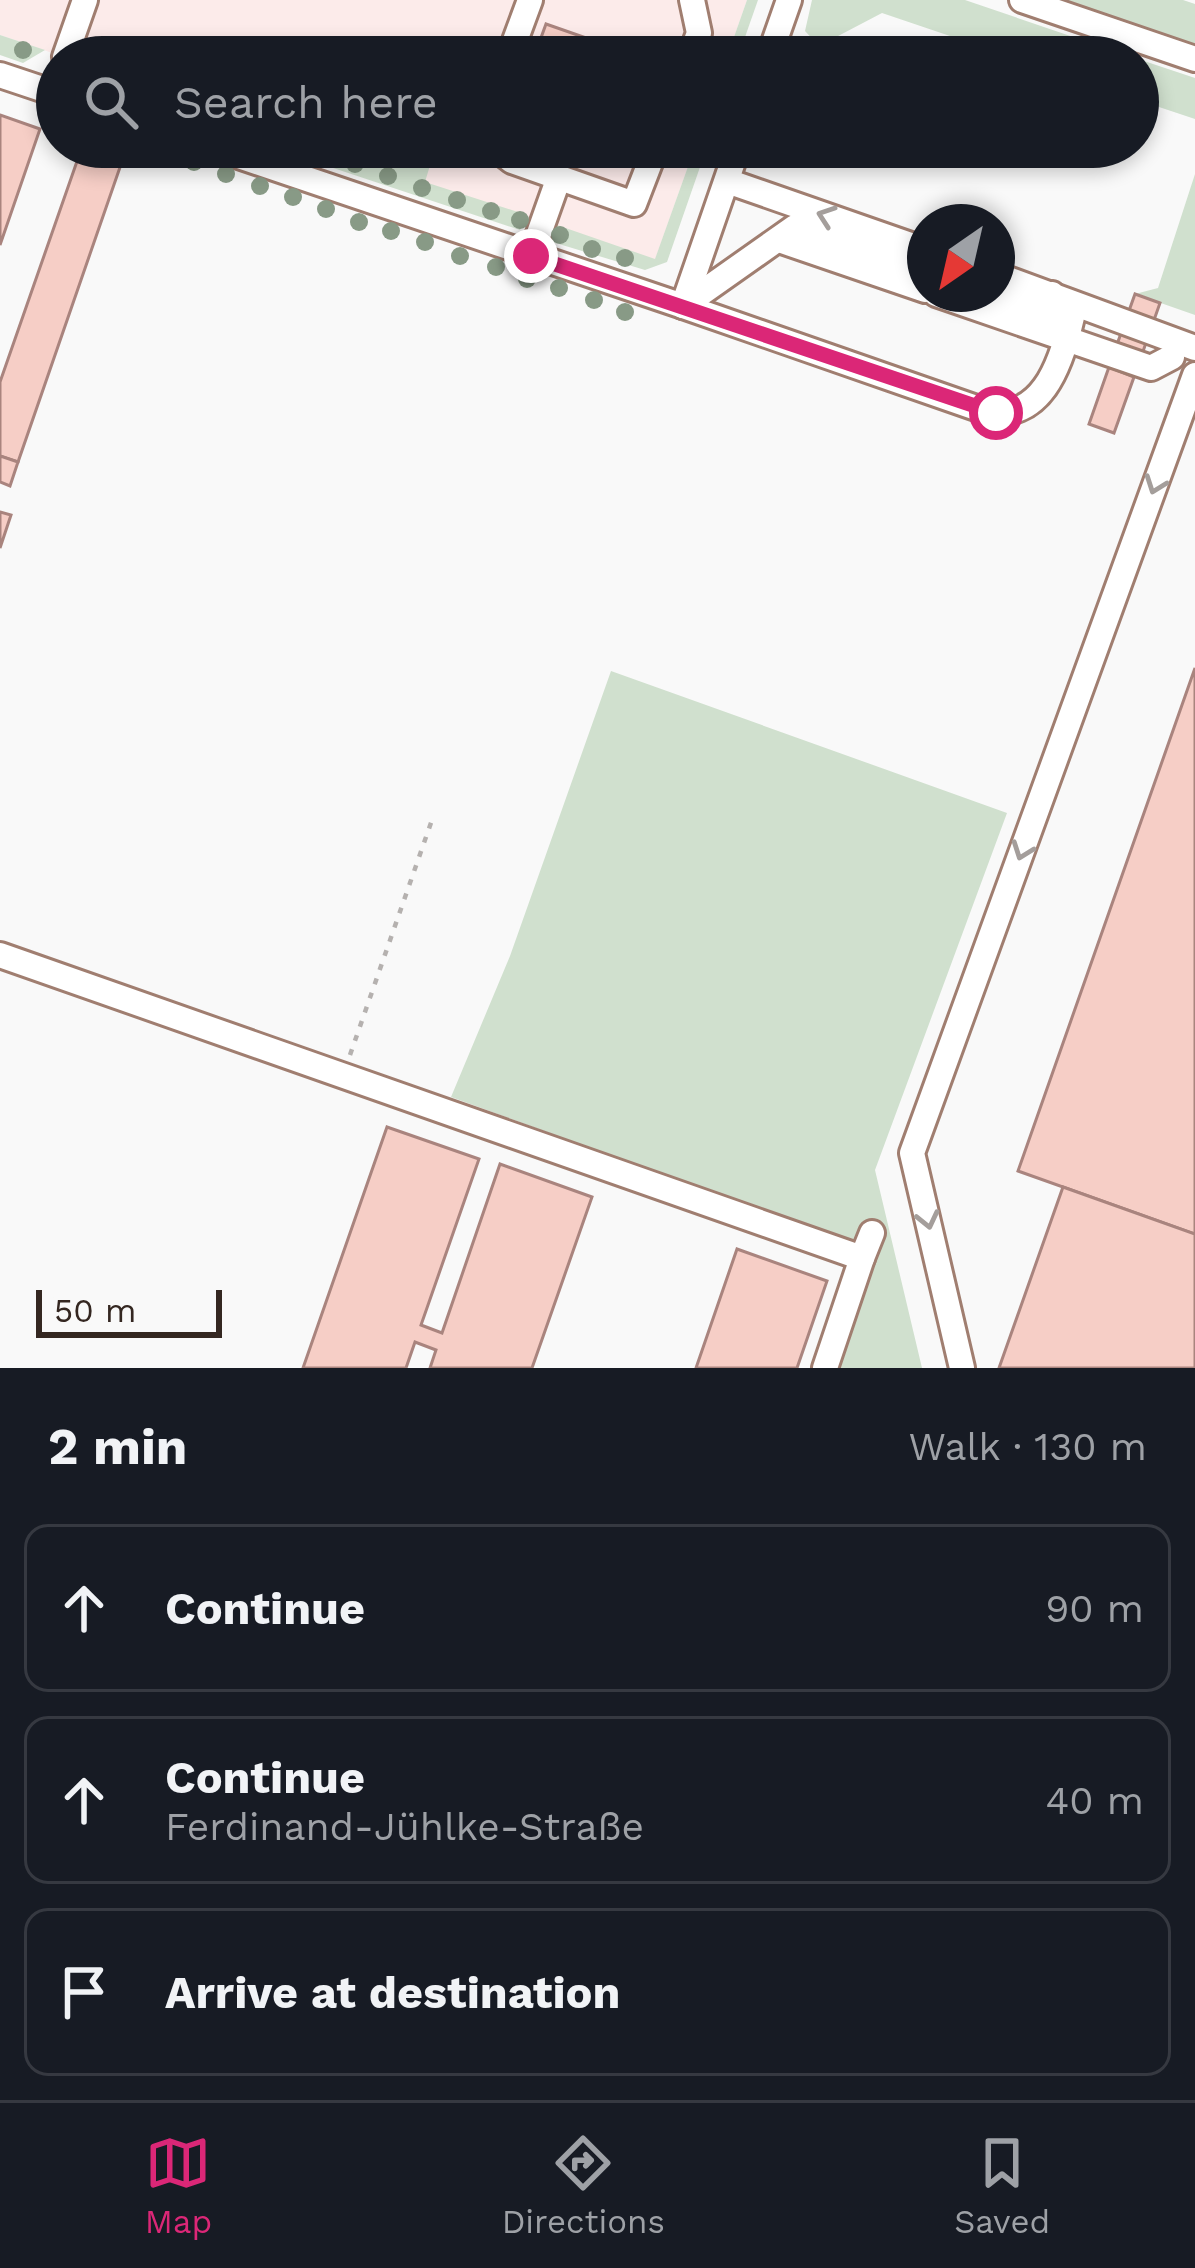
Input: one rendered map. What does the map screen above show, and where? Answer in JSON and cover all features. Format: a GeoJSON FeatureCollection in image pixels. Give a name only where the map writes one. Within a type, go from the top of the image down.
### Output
{"type":"FeatureCollection","features":[{"type":"Feature","properties":{"kind":"street"},"geometry":{"type":"LineString","coordinates":[[72,36],[85,0]]}},
{"type":"Feature","properties":{"kind":"street"},"geometry":{"type":"LineString","coordinates":[[517,36],[530,0]]}},
{"type":"Feature","properties":{"kind":"street"},"geometry":{"type":"LineString","coordinates":[[692,0],[698,36]]}},
{"type":"Feature","properties":{"kind":"street"},"geometry":{"type":"LineString","coordinates":[[777,36],[789,0]]}},
{"type":"Feature","properties":{"kind":"street"},"geometry":{"type":"LineString","coordinates":[[1022,0],[1128,36]]}},
{"type":"Feature","properties":{"kind":"street"},"geometry":{"type":"LineString","coordinates":[[1159,47],[1195,59]]}},
{"type":"Feature","properties":{"kind":"street"},"geometry":{"type":"LineString","coordinates":[[0,74],[36,83]]}},
{"type":"Feature","properties":{"kind":"street"},"geometry":{"type":"LineString","coordinates":[[273,168],[996,413],[1010,414],[1035,401],[1068,330],[1067,306],[1052,294]]}},
{"type":"Feature","properties":{"kind":"street"},"geometry":{"type":"LineString","coordinates":[[529,168],[634,204],[648,168]]}},
{"type":"Feature","properties":{"kind":"street"},"geometry":{"type":"LineString","coordinates":[[683,306],[731,168]]}},
{"type":"Feature","properties":{"kind":"street"},"geometry":{"type":"LineString","coordinates":[[531,256],[558,180]]}},
{"type":"Feature","properties":{"kind":"street"},"geometry":{"type":"LineString","coordinates":[[727,181],[907,244]]}},
{"type":"Feature","properties":{"kind":"street"},"geometry":{"type":"LineString","coordinates":[[683,306],[787,233]]}},
{"type":"Feature","properties":{"kind":"street"},"geometry":{"type":"LineString","coordinates":[[787,233],[907,267]]}},
{"type":"Feature","properties":{"kind":"street"},"geometry":{"type":"LineString","coordinates":[[787,233],[907,283]]}},
{"type":"Feature","properties":{"kind":"street"},"geometry":{"type":"LineString","coordinates":[[1015,281],[1187,351]]}},
{"type":"Feature","properties":{"kind":"street"},"geometry":{"type":"LineString","coordinates":[[1015,306],[1068,330]]}},
{"type":"Feature","properties":{"kind":"street"},"geometry":{"type":"LineString","coordinates":[[1002,312],[1068,330],[1187,351]]}},
{"type":"Feature","properties":{"kind":"street"},"geometry":{"type":"LineString","coordinates":[[962,1368],[912,1153],[1195,375]]}},
{"type":"Feature","properties":{"kind":"street"},"geometry":{"type":"LineString","coordinates":[[0,956],[862,1258]]}},
{"type":"Feature","properties":{"kind":"street"},"geometry":{"type":"LineString","coordinates":[[825,1368],[872,1233]]}},
{"type":"Feature","properties":{"kind":"path"},"geometry":{"type":"LineString","coordinates":[[343,1076],[433,817]]}},
{"type":"Feature","properties":{"kind":"shaded area"},"geometry":{"type":"Polygon","coordinates":[[[0,0],[747,0],[734,36],[36,36],[36,47],[0,35],[0,0]]]}},
{"type":"Feature","properties":{"kind":"shaded area"},"geometry":{"type":"Polygon","coordinates":[[[428,168],[688,168],[655,260],[424,182],[428,168]]]}},
{"type":"Feature","properties":{"kind":"green space"},"geometry":{"type":"Polygon","coordinates":[[[747,0],[758,0],[745,36],[734,36],[747,0]]]}},
{"type":"Feature","properties":{"kind":"green space"},"geometry":{"type":"Polygon","coordinates":[[[812,0],[965,0],[1070,36],[950,36],[882,13],[838,36],[810,36],[805,31],[812,0]]]}},
{"type":"Feature","properties":{"kind":"green space"},"geometry":{"type":"Polygon","coordinates":[[[1056,0],[1183,0],[1195,4],[1195,46],[1056,0]]]}},
{"type":"Feature","properties":{"kind":"green space"},"geometry":{"type":"Polygon","coordinates":[[[0,35],[36,47],[36,55],[23,63],[0,55],[0,35]]]}},
{"type":"Feature","properties":{"kind":"green space"},"geometry":{"type":"Polygon","coordinates":[[[1159,66],[1195,78],[1195,119],[1159,107],[1159,66]]]}},
{"type":"Feature","properties":{"kind":"green space"},"geometry":{"type":"Polygon","coordinates":[[[333,168],[429,168],[425,182],[527,215],[520,230],[333,168]]]}},
{"type":"Feature","properties":{"kind":"green space"},"geometry":{"type":"Polygon","coordinates":[[[688,168],[700,168],[667,262],[645,270],[549,241],[554,224],[655,259],[688,168]]]}},
{"type":"Feature","properties":{"kind":"green space"},"geometry":{"type":"Polygon","coordinates":[[[1195,174],[1195,315],[1135,294],[1158,288],[1195,174]]]}},
{"type":"Feature","properties":{"kind":"green space"},"geometry":{"type":"Polygon","coordinates":[[[611,671],[1007,813],[875,1170],[922,1368],[824,1368],[862,1258],[842,1240],[451,1097],[510,956],[611,671]]]}},
{"type":"Feature","properties":{"kind":"building"},"geometry":{"type":"Polygon","coordinates":[[[546,24],[580,36],[542,36],[546,24]]]}},
{"type":"Feature","properties":{"kind":"building"},"geometry":{"type":"Polygon","coordinates":[[[0,115],[36,128],[36,141],[0,245],[0,115]]]}},
{"type":"Feature","properties":{"kind":"building"},"geometry":{"type":"Polygon","coordinates":[[[75,168],[120,168],[18,462],[0,456],[0,382],[75,168]]]}},
{"type":"Feature","properties":{"kind":"building"},"geometry":{"type":"Polygon","coordinates":[[[1135,294],[1160,303],[1134,377],[1109,367],[1135,294]]]}},
{"type":"Feature","properties":{"kind":"building"},"geometry":{"type":"Polygon","coordinates":[[[1109,367],[1134,377],[1114,433],[1089,424],[1109,367]]]}},
{"type":"Feature","properties":{"kind":"building"},"geometry":{"type":"Polygon","coordinates":[[[0,456],[18,462],[10,486],[0,482],[0,456]]]}},
{"type":"Feature","properties":{"kind":"building"},"geometry":{"type":"Polygon","coordinates":[[[0,512],[11,515],[0,548],[0,512]]]}},
{"type":"Feature","properties":{"kind":"building"},"geometry":{"type":"Polygon","coordinates":[[[1195,668],[1195,1234],[1018,1171],[1195,668]]]}},
{"type":"Feature","properties":{"kind":"building"},"geometry":{"type":"Polygon","coordinates":[[[387,1127],[479,1159],[421,1325],[442,1333],[500,1164],[592,1197],[532,1368],[430,1368],[436,1350],[415,1342],[406,1368],[303,1368],[387,1127]]]}},
{"type":"Feature","properties":{"kind":"building"},"geometry":{"type":"Polygon","coordinates":[[[1063,1187],[1195,1234],[1195,1368],[999,1368],[1063,1187]]]}},
{"type":"Feature","properties":{"kind":"building"},"geometry":{"type":"Polygon","coordinates":[[[737,1249],[827,1281],[797,1368],[696,1368],[737,1249]]]}},
{"type":"Feature","properties":{"kind":"route"},"geometry":{"type":"LineString","coordinates":[[531,256],[996,413]]}}]}
